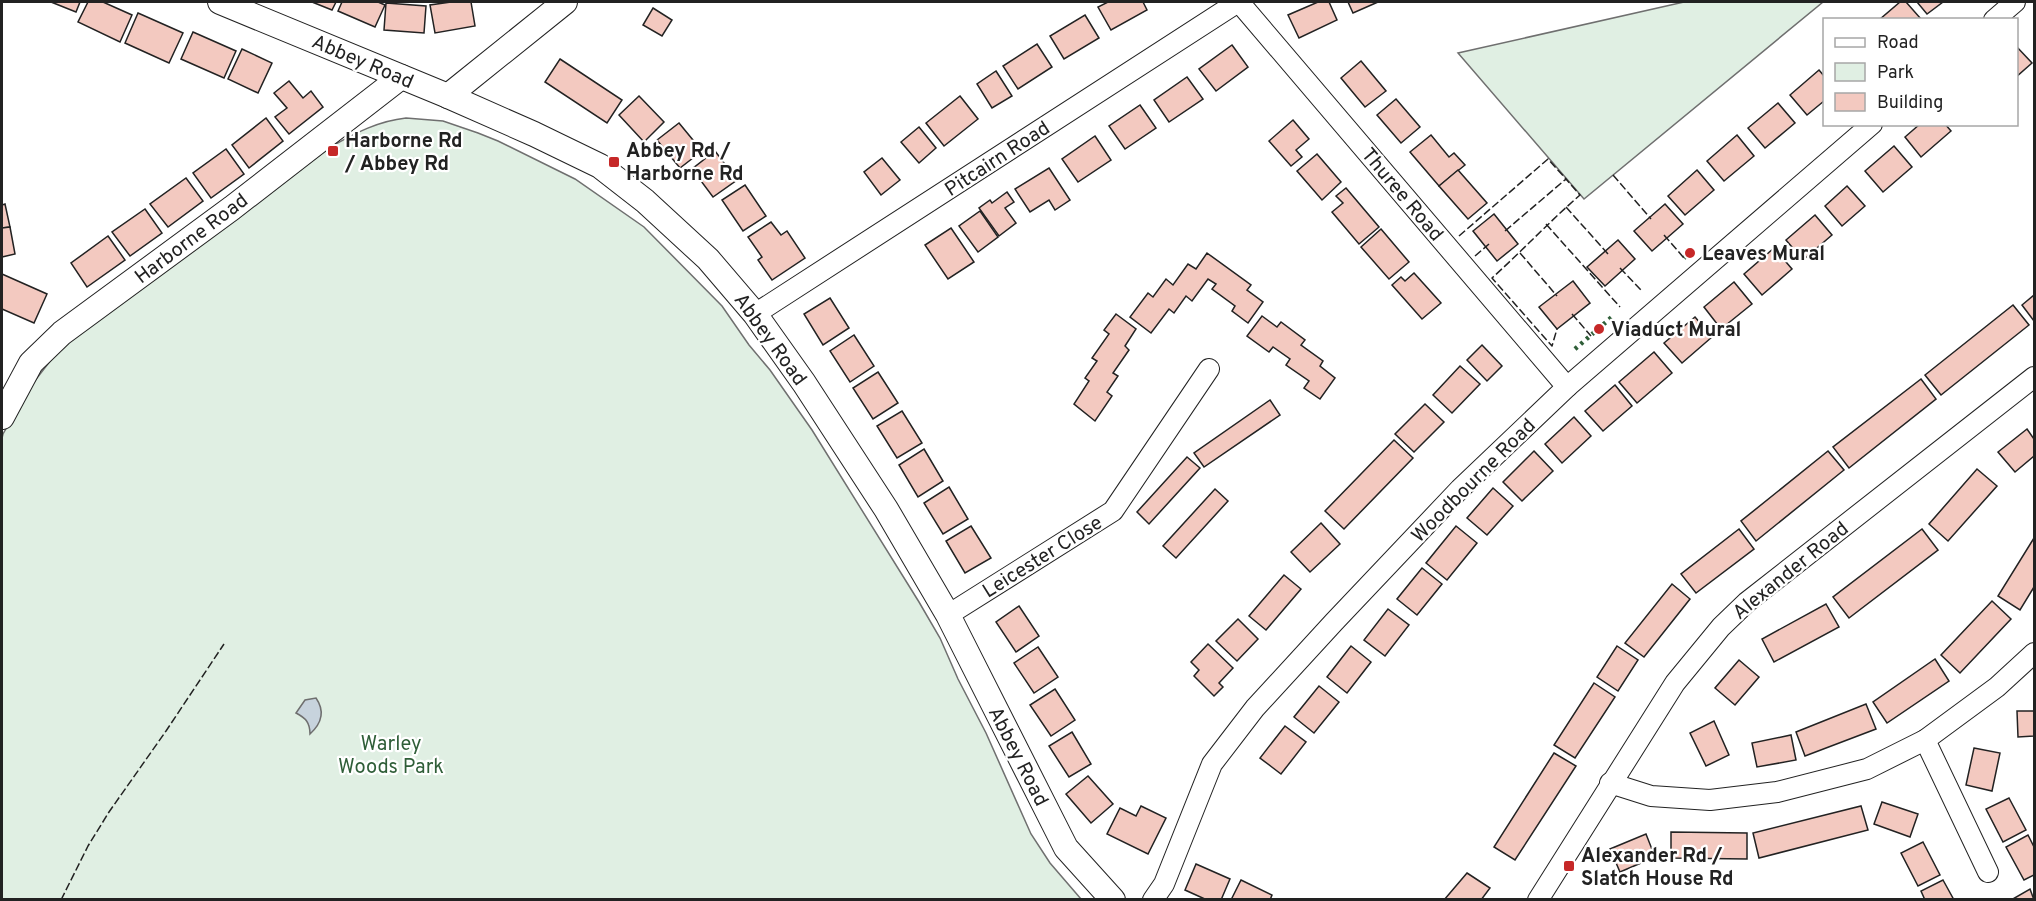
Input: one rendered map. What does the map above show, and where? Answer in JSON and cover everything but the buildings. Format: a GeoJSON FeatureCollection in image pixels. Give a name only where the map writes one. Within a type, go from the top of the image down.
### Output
{"type":"FeatureCollection","features":[{"type":"Feature","properties":{"kind":"street","name":"Abbey Road"},"geometry":{"type":"LineString","coordinates":[[220,2],[448,96],[600,166],[645,201],[708,259],[755,314],[804,383],[886,509],[948,615],[1066,848],[1113,900]]}},
{"type":"Feature","properties":{"kind":"street"},"geometry":{"type":"LineString","coordinates":[[448,96],[565,2]]}},
{"type":"Feature","properties":{"kind":"street","name":"Pitcairn Road"},"geometry":{"type":"LineString","coordinates":[[755,314],[1239,2]]}},
{"type":"Feature","properties":{"kind":"street","name":"Thuree Road"},"geometry":{"type":"LineString","coordinates":[[1239,2],[1567,387]]}},
{"type":"Feature","properties":{"kind":"street"},"geometry":{"type":"LineString","coordinates":[[1996,18],[2015,2]]}},
{"type":"Feature","properties":{"kind":"street","name":"Harborne Road"},"geometry":{"type":"LineString","coordinates":[[4,406],[31,363],[62,333],[232,208],[401,77]]}},
{"type":"Feature","properties":{"kind":"street","name":"Woodbourne Road"},"geometry":{"type":"LineString","coordinates":[[1153,900],[1164,884],[1212,764],[1255,708],[1334,622],[1460,489],[1567,387],[1870,126]]}},
{"type":"Feature","properties":{"kind":"street","name":"Leicester Close"},"geometry":{"type":"LineString","coordinates":[[948,615],[1113,511],[1209,369]]}},
{"type":"Feature","properties":{"kind":"street","name":"Alexander Road"},"geometry":{"type":"LineString","coordinates":[[1538,900],[1675,683],[1721,627],[1746,602],[2034,377]]}},
{"type":"Feature","properties":{"kind":"street"},"geometry":{"type":"LineString","coordinates":[[1610,783],[1651,796],[1710,800],[1777,792],[1866,769],[1925,740],[1997,687],[2034,652]]}},
{"type":"Feature","properties":{"kind":"street"},"geometry":{"type":"LineString","coordinates":[[1925,740],[1988,872]]}},
{"type":"Feature","properties":{"kind":"green space"},"geometry":{"type":"Polygon","coordinates":[[[1684,2],[1823,2],[1584,199],[1458,53],[1684,2]]]}},
{"type":"Feature","properties":{"kind":"green space","name":"Warley Woods Park"},"geometry":{"type":"Polygon","coordinates":[[[406,118],[443,121],[478,133],[575,179],[644,227],[722,306],[812,430],[919,602],[940,638],[986,733],[1031,834],[1050,863],[1081,899],[2,899],[3,434],[30,387],[61,347],[332,146],[377,125],[406,118]]]}},
{"type":"Feature","properties":{"kind":"shaded area"},"geometry":{"type":"Polygon","coordinates":[[[316,698],[321,708],[321,717],[310,734],[307,721],[296,713],[305,700],[316,698]]]}},
{"type":"Feature","properties":{"kind":"hedge"},"geometry":{"type":"LineString","coordinates":[[1684,258],[1695,249]]}},
{"type":"Feature","properties":{"kind":"hedge"},"geometry":{"type":"LineString","coordinates":[[1575,349],[1613,316]]}},
{"type":"Feature","properties":{"kind":"fence"},"geometry":{"type":"LineString","coordinates":[[1459,236],[1548,159],[1566,179]]}},
{"type":"Feature","properties":{"kind":"fence"},"geometry":{"type":"LineString","coordinates":[[1613,175],[1651,219]]}},
{"type":"Feature","properties":{"kind":"fence"},"geometry":{"type":"LineString","coordinates":[[1505,231],[1566,179],[1580,195],[1492,278],[1552,346],[1557,329]]}},
{"type":"Feature","properties":{"kind":"fence"},"geometry":{"type":"LineString","coordinates":[[1566,207],[1608,254]]}},
{"type":"Feature","properties":{"kind":"fence"},"geometry":{"type":"LineString","coordinates":[[1546,224],[1620,307]]}},
{"type":"Feature","properties":{"kind":"fence"},"geometry":{"type":"LineString","coordinates":[[1664,235],[1684,258]]}},
{"type":"Feature","properties":{"kind":"fence"},"geometry":{"type":"LineString","coordinates":[[1475,256],[1489,244]]}},
{"type":"Feature","properties":{"kind":"fence"},"geometry":{"type":"LineString","coordinates":[[1520,253],[1557,296]]}},
{"type":"Feature","properties":{"kind":"fence"},"geometry":{"type":"LineString","coordinates":[[1620,268],[1641,290]]}},
{"type":"Feature","properties":{"kind":"fence"},"geometry":{"type":"LineString","coordinates":[[1572,314],[1591,336]]}},
{"type":"Feature","properties":{"kind":"fence"},"geometry":{"type":"LineString","coordinates":[[61,900],[88,846],[109,812],[224,644]]}},
{"type":"Feature","properties":{"kind":"place","name":"Harborne Rd / Abbey Rd"},"geometry":{"type":"Point","coordinates":[333,151]}},
{"type":"Feature","properties":{"kind":"place","name":"Abbey Rd / Harborne Rd"},"geometry":{"type":"Point","coordinates":[614,162]}},
{"type":"Feature","properties":{"kind":"place","name":"Leaves Mural"},"geometry":{"type":"Point","coordinates":[1690,253]}},
{"type":"Feature","properties":{"kind":"place","name":"Viaduct Mural"},"geometry":{"type":"Point","coordinates":[1599,329]}},
{"type":"Feature","properties":{"kind":"place","name":"Alexander Rd / Slatch House Rd"},"geometry":{"type":"Point","coordinates":[1569,866]}}]}
